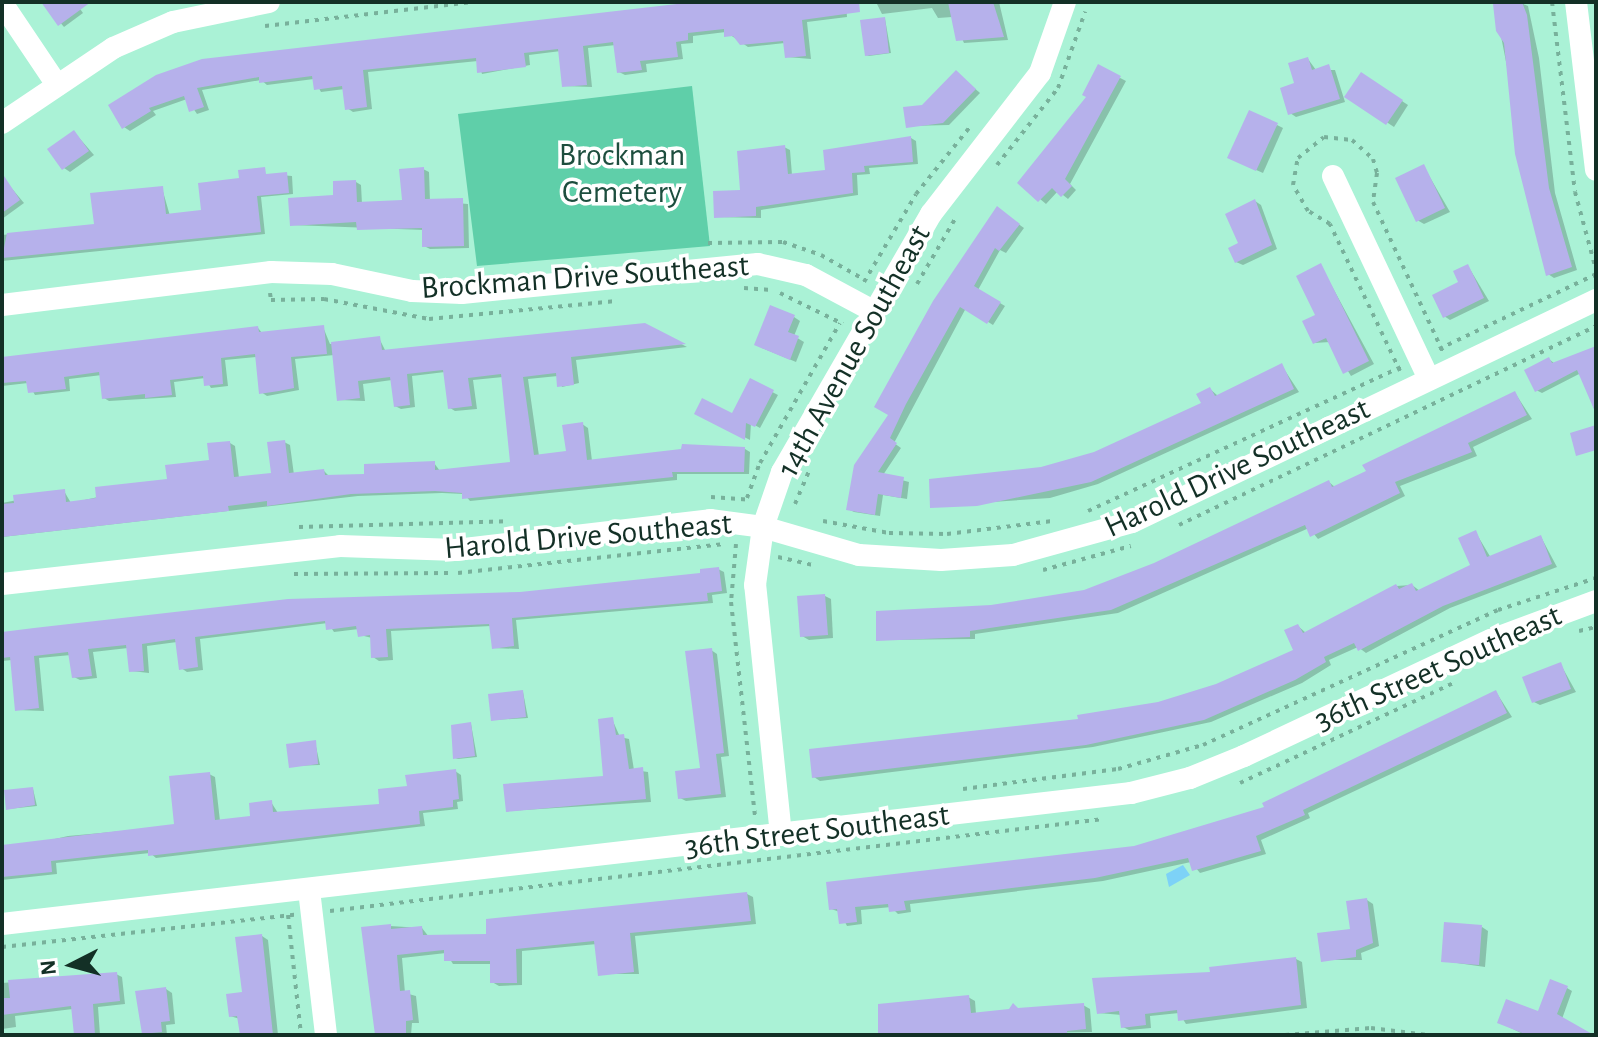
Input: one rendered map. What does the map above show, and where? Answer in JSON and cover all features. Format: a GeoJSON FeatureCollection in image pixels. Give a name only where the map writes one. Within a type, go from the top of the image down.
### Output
{"type":"FeatureCollection","features":[{"type":"Feature","properties":{"kind":"street"},"geometry":{"type":"LineString","coordinates":[[2,123],[113,48],[173,22],[269,2]]}},
{"type":"Feature","properties":{"kind":"street","name":"14th Avenue Southeast"},"geometry":{"type":"LineString","coordinates":[[781,835],[755,585],[763,527],[782,472],[873,311],[954,181],[1013,114],[1040,73],[1065,2]]}},
{"type":"Feature","properties":{"kind":"street"},"geometry":{"type":"LineString","coordinates":[[1576,2],[1596,170]]}},
{"type":"Feature","properties":{"kind":"street"},"geometry":{"type":"LineString","coordinates":[[2,3],[57,85]]}},
{"type":"Feature","properties":{"kind":"street"},"geometry":{"type":"LineString","coordinates":[[1333,176],[1429,379]]}},
{"type":"Feature","properties":{"kind":"street","name":"Brockman Drive Southeast"},"geometry":{"type":"LineString","coordinates":[[2,305],[271,272],[332,274],[412,291],[462,293],[758,264],[806,275],[873,311]]}},
{"type":"Feature","properties":{"kind":"street","name":"Harold Drive Southeast"},"geometry":{"type":"LineString","coordinates":[[2,584],[340,546],[456,550],[710,520],[763,527],[859,555],[941,560],[1013,555],[1132,522],[1596,300]]}},
{"type":"Feature","properties":{"kind":"street","name":"36th Street Southeast"},"geometry":{"type":"LineString","coordinates":[[2,924],[1115,795],[1190,778],[1491,640],[1596,601]]}},
{"type":"Feature","properties":{"kind":"street"},"geometry":{"type":"LineString","coordinates":[[309,890],[326,1035]]}},
{"type":"Feature","properties":{"kind":"path"},"geometry":{"type":"LineString","coordinates":[[254,27],[473,2]]}},
{"type":"Feature","properties":{"kind":"path"},"geometry":{"type":"LineString","coordinates":[[986,177],[1058,88],[1087,2]]}},
{"type":"Feature","properties":{"kind":"path"},"geometry":{"type":"LineString","coordinates":[[914,289],[963,207]]}},
{"type":"Feature","properties":{"kind":"path"},"geometry":{"type":"LineString","coordinates":[[1433,353],[1596,274]]}},
{"type":"Feature","properties":{"kind":"path"},"geometry":{"type":"LineString","coordinates":[[745,508],[760,463],[845,315]]}},
{"type":"Feature","properties":{"kind":"path"},"geometry":{"type":"LineString","coordinates":[[1085,511],[1126,497],[1408,364]]}},
{"type":"Feature","properties":{"kind":"path"},"geometry":{"type":"LineString","coordinates":[[792,513],[813,463]]}},
{"type":"Feature","properties":{"kind":"path"},"geometry":{"type":"LineString","coordinates":[[697,499],[747,499],[756,502]]}},
{"type":"Feature","properties":{"kind":"path"},"geometry":{"type":"LineString","coordinates":[[299,527],[522,519]]}},
{"type":"Feature","properties":{"kind":"path"},"geometry":{"type":"LineString","coordinates":[[815,519],[889,533],[947,534],[1061,519]]}},
{"type":"Feature","properties":{"kind":"path"},"geometry":{"type":"LineString","coordinates":[[738,538],[731,602],[755,824]]}},
{"type":"Feature","properties":{"kind":"path"},"geometry":{"type":"LineString","coordinates":[[951,791],[1094,773],[1203,745],[1511,604],[1596,578]]}},
{"type":"Feature","properties":{"kind":"path"},"geometry":{"type":"LineString","coordinates":[[2,947],[297,914]]}},
{"type":"Feature","properties":{"kind":"path"},"geometry":{"type":"LineString","coordinates":[[288,915],[301,1035]]}},
{"type":"Feature","properties":{"kind":"path"},"geometry":{"type":"LineString","coordinates":[[1285,1035],[1371,1028],[1428,1035]]}},
{"type":"Feature","properties":{"kind":"green space","name":"Brockman Cemetery"},"geometry":{"type":"Polygon","coordinates":[[[692,86],[710,246],[477,266],[458,114],[692,86]]]}},
{"type":"Feature","properties":{"kind":"water"},"geometry":{"type":"Polygon","coordinates":[[[1183,865],[1190,875],[1169,887],[1166,874],[1183,865]]]}},
{"type":"Feature","properties":{"kind":"building"},"geometry":{"type":"Polygon","coordinates":[[[41,2],[91,2],[58,26],[41,2]]]}},
{"type":"Feature","properties":{"kind":"building"},"geometry":{"type":"Polygon","coordinates":[[[694,2],[859,2],[860,12],[802,20],[806,56],[785,58],[783,41],[740,45],[733,36],[724,37],[724,29],[688,33],[688,40],[676,42],[678,57],[640,61],[642,70],[617,73],[613,42],[583,46],[587,85],[562,87],[558,49],[524,53],[526,67],[477,73],[476,58],[363,70],[367,107],[345,110],[342,86],[314,90],[312,76],[259,83],[259,77],[197,88],[204,107],[189,112],[184,96],[149,108],[151,111],[122,129],[108,105],[156,75],[202,59],[694,2]]]}},
{"type":"Feature","properties":{"kind":"building"},"geometry":{"type":"Polygon","coordinates":[[[948,2],[993,2],[1004,37],[956,41],[948,2]]]}},
{"type":"Feature","properties":{"kind":"building"},"geometry":{"type":"Polygon","coordinates":[[[1522,2],[1527,15],[1549,188],[1572,267],[1546,276],[1515,154],[1504,43],[1496,31],[1493,4],[1522,2]]]}},
{"type":"Feature","properties":{"kind":"building"},"geometry":{"type":"Polygon","coordinates":[[[885,17],[889,53],[865,56],[860,20],[885,17]]]}},
{"type":"Feature","properties":{"kind":"building"},"geometry":{"type":"Polygon","coordinates":[[[1308,57],[1312,70],[1329,64],[1340,99],[1288,115],[1280,88],[1294,83],[1288,63],[1308,57]]]}},
{"type":"Feature","properties":{"kind":"building"},"geometry":{"type":"Polygon","coordinates":[[[1098,64],[1121,76],[1065,179],[1072,186],[1061,197],[1052,188],[1038,202],[1017,183],[1086,97],[1082,95],[1098,64]]]}},
{"type":"Feature","properties":{"kind":"building"},"geometry":{"type":"Polygon","coordinates":[[[956,70],[976,89],[943,123],[906,128],[903,107],[922,105],[956,70]]]}},
{"type":"Feature","properties":{"kind":"building"},"geometry":{"type":"Polygon","coordinates":[[[1361,72],[1403,100],[1386,125],[1344,97],[1361,72]]]}},
{"type":"Feature","properties":{"kind":"building"},"geometry":{"type":"Polygon","coordinates":[[[1249,110],[1278,123],[1256,171],[1227,158],[1249,110]]]}},
{"type":"Feature","properties":{"kind":"building"},"geometry":{"type":"Polygon","coordinates":[[[74,130],[89,151],[62,170],[47,149],[74,130]]]}},
{"type":"Feature","properties":{"kind":"building"},"geometry":{"type":"Polygon","coordinates":[[[911,136],[913,162],[864,166],[865,172],[852,173],[853,193],[756,207],[756,216],[714,218],[713,191],[740,190],[737,151],[785,145],[788,174],[825,170],[823,150],[911,136]]]}},
{"type":"Feature","properties":{"kind":"building"},"geometry":{"type":"Polygon","coordinates":[[[1424,164],[1445,208],[1416,222],[1395,178],[1424,164]]]}},
{"type":"Feature","properties":{"kind":"building"},"geometry":{"type":"Polygon","coordinates":[[[265,167],[266,174],[287,172],[289,193],[257,196],[261,232],[2,258],[7,233],[94,224],[90,193],[163,186],[166,214],[201,210],[198,183],[239,178],[238,170],[265,167]]]}},
{"type":"Feature","properties":{"kind":"building"},"geometry":{"type":"Polygon","coordinates":[[[424,167],[425,199],[463,198],[464,246],[422,247],[422,228],[357,230],[356,222],[290,226],[288,198],[333,195],[333,181],[356,180],[357,202],[402,200],[399,169],[424,167]]]}},
{"type":"Feature","properties":{"kind":"building"},"geometry":{"type":"Polygon","coordinates":[[[2,173],[20,200],[2,213],[2,173]]]}},
{"type":"Feature","properties":{"kind":"building"},"geometry":{"type":"Polygon","coordinates":[[[1255,199],[1272,245],[1235,263],[1228,248],[1238,243],[1225,214],[1255,199]]]}},
{"type":"Feature","properties":{"kind":"building"},"geometry":{"type":"Polygon","coordinates":[[[997,206],[1020,224],[999,251],[995,248],[974,286],[1001,302],[987,324],[960,307],[906,404],[890,438],[897,443],[878,472],[904,477],[901,498],[878,494],[875,515],[846,510],[854,465],[888,415],[874,407],[933,301],[997,206]]]}},
{"type":"Feature","properties":{"kind":"building"},"geometry":{"type":"Polygon","coordinates":[[[1321,263],[1369,361],[1343,374],[1326,338],[1313,344],[1302,321],[1315,315],[1296,276],[1321,263]]]}},
{"type":"Feature","properties":{"kind":"building"},"geometry":{"type":"Polygon","coordinates":[[[1468,264],[1484,298],[1443,318],[1432,295],[1458,282],[1453,271],[1468,264]]]}},
{"type":"Feature","properties":{"kind":"building"},"geometry":{"type":"Polygon","coordinates":[[[770,305],[795,315],[788,332],[799,336],[790,360],[754,345],[770,305]]]}},
{"type":"Feature","properties":{"kind":"building"},"geometry":{"type":"Polygon","coordinates":[[[645,323],[686,344],[571,357],[574,385],[557,387],[556,373],[523,377],[534,455],[566,451],[562,425],[583,422],[587,460],[681,449],[682,444],[745,447],[744,472],[672,472],[673,477],[462,499],[462,493],[435,491],[351,494],[267,506],[267,501],[228,506],[229,511],[2,537],[2,504],[14,503],[13,495],[65,489],[66,502],[96,498],[95,487],[167,479],[165,465],[209,460],[207,443],[230,441],[234,477],[271,473],[267,442],[285,440],[289,473],[324,469],[325,475],[364,474],[364,464],[435,461],[435,470],[510,462],[501,374],[468,378],[472,406],[448,409],[443,370],[407,374],[410,405],[394,407],[390,377],[358,381],[360,398],[337,401],[331,342],[380,336],[382,350],[645,323]]]}},
{"type":"Feature","properties":{"kind":"building"},"geometry":{"type":"Polygon","coordinates":[[[324,325],[327,354],[291,357],[294,388],[279,391],[259,394],[255,354],[221,358],[223,384],[204,386],[203,376],[170,380],[172,395],[145,398],[145,394],[102,399],[99,372],[64,377],[66,389],[28,393],[26,381],[2,383],[2,357],[258,326],[259,332],[324,325]]]}},
{"type":"Feature","properties":{"kind":"building"},"geometry":{"type":"Polygon","coordinates":[[[1596,346],[1596,414],[1577,370],[1535,392],[1524,370],[1549,357],[1552,363],[1596,346]]]}},
{"type":"Feature","properties":{"kind":"building"},"geometry":{"type":"Polygon","coordinates":[[[1282,363],[1294,389],[1091,482],[977,506],[930,508],[929,479],[1041,467],[1094,452],[1201,403],[1196,394],[1210,387],[1215,396],[1282,363]]]}},
{"type":"Feature","properties":{"kind":"building"},"geometry":{"type":"Polygon","coordinates":[[[750,378],[774,390],[755,427],[746,423],[745,440],[694,414],[702,398],[732,413],[750,378]]]}},
{"type":"Feature","properties":{"kind":"building"},"geometry":{"type":"Polygon","coordinates":[[[1515,391],[1527,415],[1468,443],[1472,452],[1395,482],[1400,493],[1310,537],[1305,525],[1111,610],[970,631],[970,637],[876,641],[876,611],[991,605],[1084,590],[1154,563],[1329,480],[1332,487],[1366,471],[1362,465],[1515,391]]]}},
{"type":"Feature","properties":{"kind":"building"},"geometry":{"type":"Polygon","coordinates":[[[1596,425],[1596,450],[1576,456],[1570,433],[1596,425]]]}},
{"type":"Feature","properties":{"kind":"building"},"geometry":{"type":"Polygon","coordinates":[[[1476,530],[1487,557],[1541,535],[1552,564],[1443,606],[1358,651],[1354,643],[1324,657],[1326,662],[1295,680],[1204,720],[1086,745],[812,778],[809,749],[1078,719],[1077,715],[1158,702],[1216,684],[1293,650],[1284,630],[1298,624],[1303,633],[1396,584],[1399,589],[1412,583],[1416,591],[1470,565],[1458,538],[1476,530]]]}},
{"type":"Feature","properties":{"kind":"building"},"geometry":{"type":"Polygon","coordinates":[[[719,567],[722,591],[707,593],[708,601],[512,618],[514,646],[492,649],[489,624],[386,629],[388,657],[371,658],[370,635],[358,637],[356,626],[326,630],[325,621],[195,637],[198,667],[179,670],[175,639],[142,644],[144,671],[129,672],[126,645],[88,649],[92,676],[72,678],[68,652],[34,656],[39,708],[15,711],[10,657],[2,658],[2,632],[288,599],[520,592],[700,573],[700,569],[719,567]]]}},
{"type":"Feature","properties":{"kind":"building"},"geometry":{"type":"Polygon","coordinates":[[[825,594],[828,635],[800,637],[797,596],[825,594]]]}},
{"type":"Feature","properties":{"kind":"building"},"geometry":{"type":"Polygon","coordinates":[[[712,648],[724,753],[716,754],[721,794],[678,799],[675,771],[700,768],[685,651],[712,648]]]}},
{"type":"Feature","properties":{"kind":"building"},"geometry":{"type":"Polygon","coordinates":[[[1561,662],[1571,689],[1532,703],[1522,677],[1561,662]]]}},
{"type":"Feature","properties":{"kind":"building"},"geometry":{"type":"Polygon","coordinates":[[[523,690],[526,717],[491,721],[488,694],[523,690]]]}},
{"type":"Feature","properties":{"kind":"building"},"geometry":{"type":"Polygon","coordinates":[[[1496,690],[1507,713],[1303,810],[1305,815],[1256,836],[1261,851],[1192,871],[1188,858],[1095,878],[904,901],[906,910],[889,912],[888,904],[855,907],[857,922],[839,924],[837,909],[829,910],[826,882],[1134,846],[1264,807],[1262,803],[1496,690]]]}},
{"type":"Feature","properties":{"kind":"building"},"geometry":{"type":"Polygon","coordinates":[[[613,717],[616,735],[624,734],[629,769],[643,767],[646,799],[506,812],[503,784],[603,776],[598,719],[613,717]]]}},
{"type":"Feature","properties":{"kind":"building"},"geometry":{"type":"Polygon","coordinates":[[[471,722],[475,756],[453,759],[451,725],[471,722]]]}},
{"type":"Feature","properties":{"kind":"building"},"geometry":{"type":"Polygon","coordinates":[[[316,740],[318,764],[289,768],[286,744],[316,740]]]}},
{"type":"Feature","properties":{"kind":"building"},"geometry":{"type":"Polygon","coordinates":[[[456,769],[459,799],[453,800],[453,807],[419,811],[420,824],[148,856],[148,850],[51,861],[52,872],[2,877],[2,845],[174,824],[169,776],[210,772],[215,820],[250,816],[249,803],[272,800],[273,812],[379,804],[378,789],[407,786],[405,775],[456,769]]]}},
{"type":"Feature","properties":{"kind":"building"},"geometry":{"type":"Polygon","coordinates":[[[33,787],[35,805],[6,810],[4,790],[33,787]]]}},
{"type":"Feature","properties":{"kind":"building"},"geometry":{"type":"Polygon","coordinates":[[[747,892],[751,921],[630,933],[634,972],[598,976],[594,941],[516,949],[517,983],[490,983],[490,961],[444,961],[444,950],[397,955],[400,991],[410,990],[413,1020],[406,1021],[406,1035],[375,1035],[361,927],[391,924],[391,929],[422,926],[423,935],[486,934],[486,919],[747,892]]]}},
{"type":"Feature","properties":{"kind":"building"},"geometry":{"type":"Polygon","coordinates":[[[1367,898],[1373,943],[1356,950],[1356,957],[1321,962],[1317,933],[1350,929],[1346,901],[1367,898]]]}},
{"type":"Feature","properties":{"kind":"building"},"geometry":{"type":"Polygon","coordinates":[[[1444,922],[1482,925],[1479,965],[1441,962],[1444,922]]]}},
{"type":"Feature","properties":{"kind":"building"},"geometry":{"type":"Polygon","coordinates":[[[262,934],[273,1035],[240,1035],[237,1016],[229,1017],[226,994],[242,992],[235,937],[262,934]]]}},
{"type":"Feature","properties":{"kind":"building"},"geometry":{"type":"Polygon","coordinates":[[[1296,957],[1301,1005],[1178,1021],[1177,1010],[1145,1014],[1146,1025],[1121,1028],[1119,1011],[1097,1014],[1092,978],[1210,972],[1209,967],[1296,957]]]}},
{"type":"Feature","properties":{"kind":"building"},"geometry":{"type":"Polygon","coordinates":[[[117,972],[120,1001],[93,1004],[95,1035],[74,1035],[71,1006],[2,1015],[2,998],[10,998],[8,980],[117,972]]]}},
{"type":"Feature","properties":{"kind":"building"},"geometry":{"type":"Polygon","coordinates":[[[1550,979],[1568,986],[1557,1014],[1594,1035],[1527,1035],[1497,1023],[1506,999],[1538,1011],[1550,979]]]}},
{"type":"Feature","properties":{"kind":"building"},"geometry":{"type":"Polygon","coordinates":[[[166,987],[170,1021],[161,1022],[162,1032],[142,1034],[135,991],[166,987]]]}},
{"type":"Feature","properties":{"kind":"building"},"geometry":{"type":"Polygon","coordinates":[[[969,995],[971,1013],[1009,1009],[1013,1003],[1018,1008],[1084,1003],[1086,1029],[1067,1031],[1067,1035],[878,1035],[878,1004],[969,995]]]}}]}
